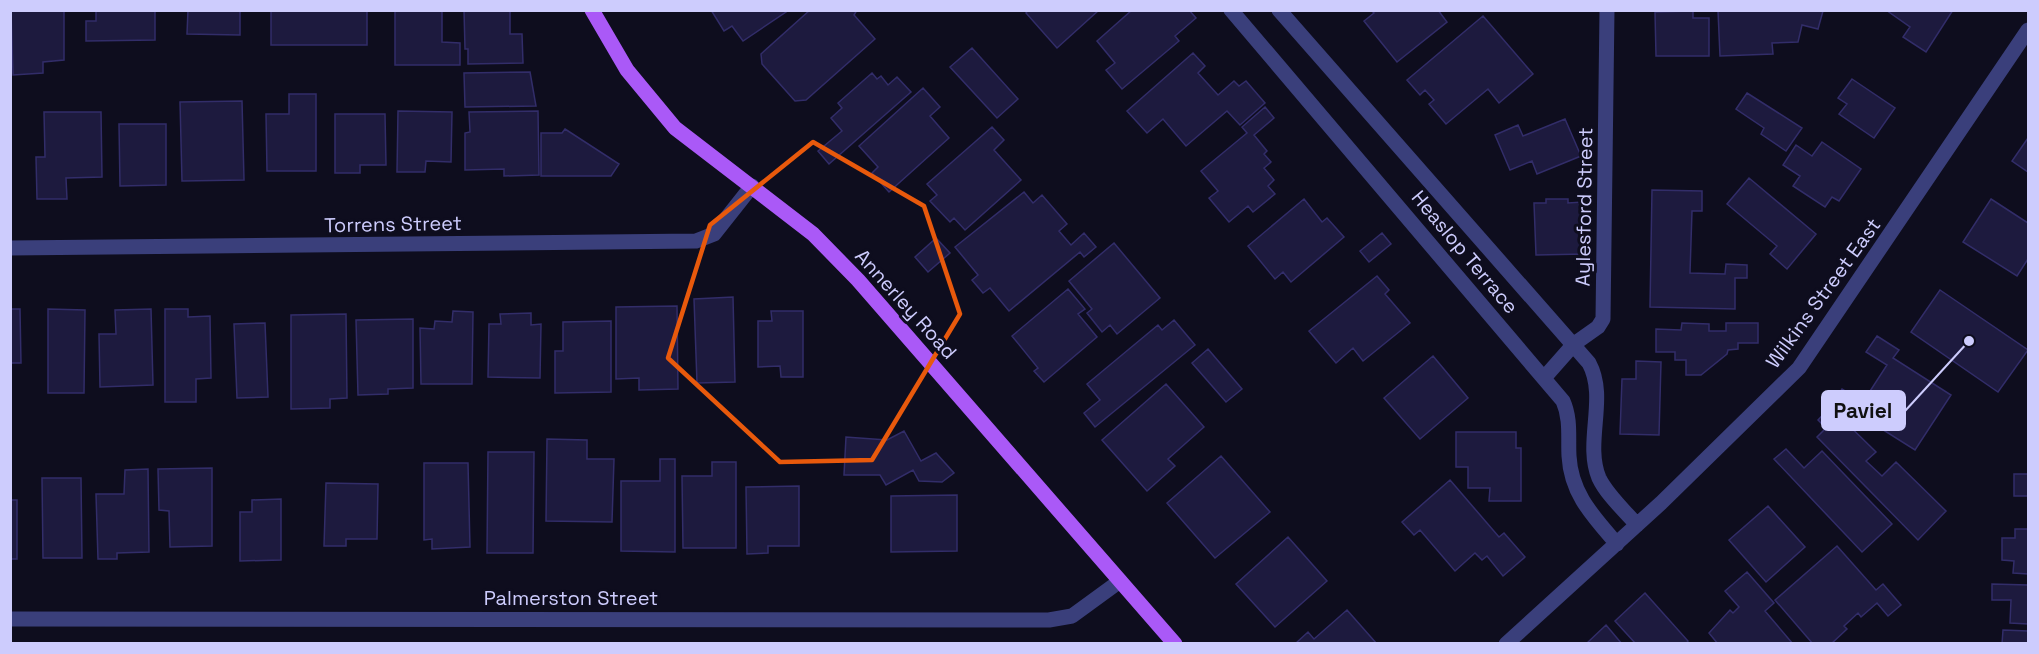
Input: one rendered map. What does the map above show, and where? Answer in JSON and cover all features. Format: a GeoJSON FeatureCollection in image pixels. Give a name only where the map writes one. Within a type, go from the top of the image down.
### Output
{"type":"FeatureCollection","features":[{"type":"Feature","properties":{"kind":"main road","name":"Annerley Road"},"geometry":{"type":"LineString","coordinates":[[592,10],[621,61],[651,102],[675,128],[813,234],[858,280],[1175,644]]}},
{"type":"Feature","properties":{"kind":"street","name":"Heaslop Terrace"},"geometry":{"type":"LineString","coordinates":[[1232,10],[1544,378],[1566,408],[1571,473],[1575,488],[1588,511],[1617,544]]}},
{"type":"Feature","properties":{"kind":"street","name":"Heaslop Terrace"},"geometry":{"type":"LineString","coordinates":[[1279,10],[1589,363],[1595,378],[1594,457],[1600,480],[1637,525]]}},
{"type":"Feature","properties":{"kind":"street","name":"Aylesford Street"},"geometry":{"type":"LineString","coordinates":[[1544,378],[1574,344],[1598,327],[1603,319],[1607,10]]}},
{"type":"Feature","properties":{"kind":"street","name":"Wilkins Street East"},"geometry":{"type":"LineString","coordinates":[[1506,644],[1617,544],[1799,368],[2028,30]]}},
{"type":"Feature","properties":{"kind":"street","name":"Torrens Street"},"geometry":{"type":"LineString","coordinates":[[10,248],[696,241],[714,234],[752,186]]}},
{"type":"Feature","properties":{"kind":"street","name":"Palmerston Street"},"geometry":{"type":"LineString","coordinates":[[10,620],[1048,620],[1072,616],[1120,581]]}},
{"type":"Feature","properties":{"kind":"highlighted area"},"geometry":{"type":"Polygon","coordinates":[[[813,142],[924,206],[960,314],[872,460],[780,462],[668,358],[710,225],[813,142]]]}},
{"type":"Feature","properties":{"kind":"building"},"geometry":{"type":"Polygon","coordinates":[[[11,10],[64,10],[64,60],[43,62],[43,73],[13,75],[11,10]]]}},
{"type":"Feature","properties":{"kind":"building"},"geometry":{"type":"Polygon","coordinates":[[[96,10],[155,10],[155,40],[86,41],[86,21],[96,21],[96,10]]]}},
{"type":"Feature","properties":{"kind":"building"},"geometry":{"type":"Polygon","coordinates":[[[188,10],[240,10],[240,35],[187,34],[188,10]]]}},
{"type":"Feature","properties":{"kind":"building"},"geometry":{"type":"Polygon","coordinates":[[[271,10],[367,10],[367,45],[271,45],[271,10]]]}},
{"type":"Feature","properties":{"kind":"building"},"geometry":{"type":"Polygon","coordinates":[[[395,10],[442,10],[442,42],[460,43],[460,65],[395,65],[395,10]]]}},
{"type":"Feature","properties":{"kind":"building"},"geometry":{"type":"Polygon","coordinates":[[[464,10],[510,10],[510,34],[522,34],[523,63],[468,64],[468,49],[465,49],[464,10]]]}},
{"type":"Feature","properties":{"kind":"building"},"geometry":{"type":"Polygon","coordinates":[[[711,10],[789,10],[743,41],[732,26],[724,31],[711,10]]]}},
{"type":"Feature","properties":{"kind":"building"},"geometry":{"type":"Polygon","coordinates":[[[810,10],[857,10],[854,15],[875,39],[806,100],[795,101],[762,64],[761,54],[810,10]]]}},
{"type":"Feature","properties":{"kind":"building"},"geometry":{"type":"Polygon","coordinates":[[[1028,10],[1099,10],[1057,48],[1026,13],[1028,10]]]}},
{"type":"Feature","properties":{"kind":"building"},"geometry":{"type":"Polygon","coordinates":[[[1132,10],[1189,10],[1196,18],[1175,36],[1179,41],[1122,89],[1106,70],[1115,63],[1097,41],[1132,10]]]}},
{"type":"Feature","properties":{"kind":"building"},"geometry":{"type":"Polygon","coordinates":[[[1371,10],[1438,10],[1447,22],[1397,62],[1364,21],[1374,13],[1371,10]]]}},
{"type":"Feature","properties":{"kind":"building"},"geometry":{"type":"Polygon","coordinates":[[[1886,10],[1953,10],[1926,52],[1903,37],[1910,27],[1886,10]]]}},
{"type":"Feature","properties":{"kind":"building"},"geometry":{"type":"Polygon","coordinates":[[[1693,11],[1693,18],[1709,18],[1709,56],[1656,56],[1655,12],[1693,11]]]}},
{"type":"Feature","properties":{"kind":"building"},"geometry":{"type":"Polygon","coordinates":[[[1718,11],[1823,11],[1818,29],[1802,25],[1798,42],[1772,43],[1773,54],[1720,56],[1718,11]]]}},
{"type":"Feature","properties":{"kind":"building"},"geometry":{"type":"Polygon","coordinates":[[[1483,16],[1533,74],[1499,103],[1488,89],[1446,124],[1429,104],[1434,100],[1425,90],[1420,95],[1407,80],[1483,16]]]}},
{"type":"Feature","properties":{"kind":"building"},"geometry":{"type":"Polygon","coordinates":[[[972,48],[1018,99],[997,118],[950,67],[972,48]]]}},
{"type":"Feature","properties":{"kind":"building"},"geometry":{"type":"Polygon","coordinates":[[[1193,53],[1205,66],[1198,73],[1218,95],[1234,81],[1239,86],[1246,81],[1265,103],[1240,125],[1227,111],[1186,146],[1163,119],[1147,133],[1127,111],[1193,53]]]}},
{"type":"Feature","properties":{"kind":"building"},"geometry":{"type":"Polygon","coordinates":[[[530,72],[536,106],[465,107],[464,73],[530,72]]]}},
{"type":"Feature","properties":{"kind":"building"},"geometry":{"type":"Polygon","coordinates":[[[872,73],[877,79],[881,76],[888,85],[897,77],[911,92],[829,164],[818,151],[842,131],[831,118],[842,108],[838,103],[872,73]]]}},
{"type":"Feature","properties":{"kind":"building"},"geometry":{"type":"Polygon","coordinates":[[[1852,79],[1895,108],[1874,138],[1839,114],[1847,104],[1838,98],[1852,79]]]}},
{"type":"Feature","properties":{"kind":"building"},"geometry":{"type":"Polygon","coordinates":[[[923,88],[940,107],[930,116],[949,138],[889,192],[872,173],[878,167],[859,146],[923,88]]]}},
{"type":"Feature","properties":{"kind":"building"},"geometry":{"type":"Polygon","coordinates":[[[1747,93],[1802,128],[1786,151],[1761,134],[1764,128],[1736,109],[1747,93]]]}},
{"type":"Feature","properties":{"kind":"building"},"geometry":{"type":"Polygon","coordinates":[[[289,94],[316,94],[316,171],[267,171],[266,114],[289,114],[289,94]]]}},
{"type":"Feature","properties":{"kind":"building"},"geometry":{"type":"Polygon","coordinates":[[[242,101],[244,180],[182,181],[180,102],[242,101]]]}},
{"type":"Feature","properties":{"kind":"building"},"geometry":{"type":"Polygon","coordinates":[[[1265,107],[1274,118],[1254,135],[1267,151],[1264,154],[1271,162],[1264,168],[1274,180],[1268,186],[1275,194],[1253,212],[1248,206],[1229,222],[1209,198],[1218,191],[1201,171],[1247,133],[1242,127],[1265,107]]]}},
{"type":"Feature","properties":{"kind":"building"},"geometry":{"type":"Polygon","coordinates":[[[398,111],[452,112],[451,162],[426,161],[425,172],[397,172],[398,111]]]}},
{"type":"Feature","properties":{"kind":"building"},"geometry":{"type":"Polygon","coordinates":[[[538,111],[539,175],[504,176],[504,169],[465,170],[465,133],[470,132],[469,112],[538,111]]]}},
{"type":"Feature","properties":{"kind":"building"},"geometry":{"type":"Polygon","coordinates":[[[44,112],[101,112],[102,177],[66,178],[67,199],[37,199],[36,157],[45,157],[44,112]]]}},
{"type":"Feature","properties":{"kind":"building"},"geometry":{"type":"Polygon","coordinates":[[[335,114],[385,114],[386,165],[360,165],[360,173],[335,173],[335,114]]]}},
{"type":"Feature","properties":{"kind":"building"},"geometry":{"type":"Polygon","coordinates":[[[1565,119],[1581,156],[1537,174],[1532,161],[1510,170],[1495,135],[1518,125],[1523,136],[1565,119]]]}},
{"type":"Feature","properties":{"kind":"building"},"geometry":{"type":"Polygon","coordinates":[[[119,124],[166,124],[166,185],[120,186],[119,124]]]}},
{"type":"Feature","properties":{"kind":"building"},"geometry":{"type":"Polygon","coordinates":[[[992,127],[1004,140],[994,150],[1021,180],[965,230],[954,218],[950,222],[930,201],[937,195],[927,184],[992,127]]]}},
{"type":"Feature","properties":{"kind":"building"},"geometry":{"type":"Polygon","coordinates":[[[565,129],[619,164],[611,176],[541,176],[541,133],[562,133],[565,129]]]}},
{"type":"Feature","properties":{"kind":"building"},"geometry":{"type":"Polygon","coordinates":[[[2028,138],[2028,172],[2012,161],[2028,138]]]}},
{"type":"Feature","properties":{"kind":"building"},"geometry":{"type":"Polygon","coordinates":[[[1822,142],[1861,169],[1839,201],[1832,197],[1825,207],[1793,186],[1800,176],[1783,165],[1796,145],[1812,156],[1822,142]]]}},
{"type":"Feature","properties":{"kind":"building"},"geometry":{"type":"Polygon","coordinates":[[[1749,178],[1816,234],[1787,269],[1770,254],[1777,246],[1727,204],[1749,178]]]}},
{"type":"Feature","properties":{"kind":"building"},"geometry":{"type":"Polygon","coordinates":[[[1652,190],[1702,191],[1702,211],[1692,211],[1690,273],[1725,274],[1726,264],[1747,265],[1747,278],[1735,278],[1735,309],[1650,307],[1652,190]]]}},
{"type":"Feature","properties":{"kind":"building"},"geometry":{"type":"Polygon","coordinates":[[[1024,192],[1033,203],[1042,195],[1067,224],[1059,231],[1071,245],[1084,233],[1096,247],[1084,257],[1080,252],[1009,311],[990,288],[983,293],[972,280],[978,275],[955,247],[1024,192]]]}},
{"type":"Feature","properties":{"kind":"building"},"geometry":{"type":"Polygon","coordinates":[[[1304,199],[1322,222],[1327,218],[1344,237],[1291,282],[1283,272],[1275,279],[1248,246],[1304,199]]]}},
{"type":"Feature","properties":{"kind":"building"},"geometry":{"type":"Polygon","coordinates":[[[1546,199],[1568,199],[1568,203],[1583,202],[1585,254],[1536,255],[1534,203],[1546,203],[1546,199]]]}},
{"type":"Feature","properties":{"kind":"building"},"geometry":{"type":"Polygon","coordinates":[[[1991,199],[2028,223],[2028,259],[2017,276],[1963,242],[1991,199]]]}},
{"type":"Feature","properties":{"kind":"building"},"geometry":{"type":"Polygon","coordinates":[[[1382,233],[1391,244],[1369,262],[1360,251],[1382,233]]]}},
{"type":"Feature","properties":{"kind":"building"},"geometry":{"type":"Polygon","coordinates":[[[936,238],[950,253],[928,272],[915,257],[936,238]]]}},
{"type":"Feature","properties":{"kind":"building"},"geometry":{"type":"Polygon","coordinates":[[[1114,243],[1160,298],[1117,334],[1110,325],[1102,332],[1087,313],[1092,309],[1069,281],[1114,243]]]}},
{"type":"Feature","properties":{"kind":"building"},"geometry":{"type":"Polygon","coordinates":[[[1377,276],[1389,290],[1385,294],[1410,323],[1363,361],[1353,348],[1336,363],[1309,331],[1377,276]]]}},
{"type":"Feature","properties":{"kind":"building"},"geometry":{"type":"Polygon","coordinates":[[[1068,289],[1085,309],[1078,314],[1097,337],[1044,382],[1034,371],[1038,368],[1012,336],[1068,289]]]}},
{"type":"Feature","properties":{"kind":"building"},"geometry":{"type":"Polygon","coordinates":[[[1940,290],[2028,350],[1998,392],[1911,332],[1940,290]]]}},
{"type":"Feature","properties":{"kind":"building"},"geometry":{"type":"Polygon","coordinates":[[[733,297],[735,382],[697,383],[694,299],[733,297]]]}},
{"type":"Feature","properties":{"kind":"building"},"geometry":{"type":"Polygon","coordinates":[[[677,306],[678,389],[639,390],[639,378],[616,379],[616,307],[677,306]]]}},
{"type":"Feature","properties":{"kind":"building"},"geometry":{"type":"Polygon","coordinates":[[[10,309],[20,309],[21,363],[10,363],[10,309]]]}},
{"type":"Feature","properties":{"kind":"building"},"geometry":{"type":"Polygon","coordinates":[[[48,309],[85,310],[84,393],[48,393],[48,309]]]}},
{"type":"Feature","properties":{"kind":"building"},"geometry":{"type":"Polygon","coordinates":[[[151,309],[153,385],[100,387],[99,334],[116,334],[115,310],[151,309]]]}},
{"type":"Feature","properties":{"kind":"building"},"geometry":{"type":"Polygon","coordinates":[[[165,309],[188,309],[188,317],[210,316],[211,378],[196,379],[196,402],[165,402],[165,309]]]}},
{"type":"Feature","properties":{"kind":"building"},"geometry":{"type":"Polygon","coordinates":[[[453,311],[473,312],[472,384],[421,384],[420,328],[434,329],[435,321],[452,322],[453,311]]]}},
{"type":"Feature","properties":{"kind":"building"},"geometry":{"type":"Polygon","coordinates":[[[771,311],[803,311],[803,377],[781,377],[780,366],[758,367],[758,321],[772,321],[771,311]]]}},
{"type":"Feature","properties":{"kind":"building"},"geometry":{"type":"Polygon","coordinates":[[[531,313],[531,325],[541,324],[540,378],[488,377],[489,324],[501,324],[500,314],[531,313]]]}},
{"type":"Feature","properties":{"kind":"building"},"geometry":{"type":"Polygon","coordinates":[[[346,314],[347,398],[330,399],[330,408],[291,409],[291,315],[346,314]]]}},
{"type":"Feature","properties":{"kind":"building"},"geometry":{"type":"Polygon","coordinates":[[[413,319],[413,388],[388,389],[388,394],[358,395],[356,320],[413,319]]]}},
{"type":"Feature","properties":{"kind":"building"},"geometry":{"type":"Polygon","coordinates":[[[1174,320],[1195,345],[1095,427],[1084,413],[1100,400],[1087,384],[1158,325],[1162,330],[1174,320]]]}},
{"type":"Feature","properties":{"kind":"building"},"geometry":{"type":"Polygon","coordinates":[[[611,321],[611,392],[555,393],[555,351],[563,351],[563,322],[611,321]]]}},
{"type":"Feature","properties":{"kind":"building"},"geometry":{"type":"Polygon","coordinates":[[[265,323],[268,397],[237,398],[234,324],[265,323]]]}},
{"type":"Feature","properties":{"kind":"building"},"geometry":{"type":"Polygon","coordinates":[[[1682,323],[1709,324],[1709,331],[1726,331],[1726,323],[1758,323],[1758,343],[1738,343],[1738,349],[1728,350],[1727,354],[1701,375],[1686,375],[1686,360],[1675,360],[1675,352],[1656,352],[1656,329],[1681,330],[1682,323]]]}},
{"type":"Feature","properties":{"kind":"building"},"geometry":{"type":"Polygon","coordinates":[[[1877,336],[1899,350],[1893,358],[1951,395],[1915,450],[1869,421],[1873,415],[1861,408],[1855,418],[1832,404],[1842,389],[1863,402],[1887,365],[1866,352],[1877,336]]]}},
{"type":"Feature","properties":{"kind":"building"},"geometry":{"type":"Polygon","coordinates":[[[1208,349],[1242,389],[1226,402],[1192,363],[1208,349]]]}},
{"type":"Feature","properties":{"kind":"building"},"geometry":{"type":"Polygon","coordinates":[[[1433,356],[1468,398],[1420,439],[1384,398],[1433,356]]]}},
{"type":"Feature","properties":{"kind":"building"},"geometry":{"type":"Polygon","coordinates":[[[1636,361],[1661,362],[1659,435],[1620,434],[1622,379],[1636,379],[1636,361]]]}},
{"type":"Feature","properties":{"kind":"building"},"geometry":{"type":"Polygon","coordinates":[[[1166,384],[1204,427],[1168,459],[1175,466],[1147,491],[1102,440],[1166,384]]]}},
{"type":"Feature","properties":{"kind":"building"},"geometry":{"type":"Polygon","coordinates":[[[1830,407],[1876,452],[1866,461],[1882,476],[1896,462],[1946,511],[1918,540],[1817,437],[1826,428],[1818,420],[1830,407]]]}},
{"type":"Feature","properties":{"kind":"building"},"geometry":{"type":"Polygon","coordinates":[[[904,431],[921,461],[936,453],[954,473],[942,482],[919,481],[913,470],[886,485],[880,475],[844,475],[846,437],[887,440],[904,431]]]}},
{"type":"Feature","properties":{"kind":"building"},"geometry":{"type":"Polygon","coordinates":[[[1456,432],[1516,432],[1516,448],[1521,448],[1521,501],[1489,501],[1490,488],[1468,488],[1468,467],[1456,467],[1456,432]]]}},
{"type":"Feature","properties":{"kind":"building"},"geometry":{"type":"Polygon","coordinates":[[[547,439],[587,440],[587,459],[614,459],[612,522],[546,521],[547,439]]]}},
{"type":"Feature","properties":{"kind":"building"},"geometry":{"type":"Polygon","coordinates":[[[1786,449],[1804,468],[1822,451],[1892,524],[1862,552],[1774,459],[1786,449]]]}},
{"type":"Feature","properties":{"kind":"building"},"geometry":{"type":"Polygon","coordinates":[[[488,452],[534,452],[533,553],[487,553],[488,452]]]}},
{"type":"Feature","properties":{"kind":"building"},"geometry":{"type":"Polygon","coordinates":[[[1221,456],[1270,512],[1215,558],[1167,503],[1221,456]]]}},
{"type":"Feature","properties":{"kind":"building"},"geometry":{"type":"Polygon","coordinates":[[[660,459],[675,459],[675,552],[621,551],[621,481],[660,481],[660,459]]]}},
{"type":"Feature","properties":{"kind":"building"},"geometry":{"type":"Polygon","coordinates":[[[712,462],[736,462],[736,548],[683,548],[682,476],[712,476],[712,462]]]}},
{"type":"Feature","properties":{"kind":"building"},"geometry":{"type":"Polygon","coordinates":[[[424,463],[468,463],[470,547],[432,549],[432,539],[424,540],[424,463]]]}},
{"type":"Feature","properties":{"kind":"building"},"geometry":{"type":"Polygon","coordinates":[[[212,468],[212,546],[170,547],[169,511],[159,510],[158,469],[212,468]]]}},
{"type":"Feature","properties":{"kind":"building"},"geometry":{"type":"Polygon","coordinates":[[[148,469],[149,552],[117,553],[117,559],[98,559],[96,494],[124,494],[125,470],[148,469]]]}},
{"type":"Feature","properties":{"kind":"building"},"geometry":{"type":"Polygon","coordinates":[[[2014,474],[2028,474],[2028,496],[2014,496],[2014,474]]]}},
{"type":"Feature","properties":{"kind":"building"},"geometry":{"type":"Polygon","coordinates":[[[42,478],[81,478],[82,558],[43,558],[42,478]]]}},
{"type":"Feature","properties":{"kind":"building"},"geometry":{"type":"Polygon","coordinates":[[[1450,480],[1499,537],[1504,533],[1525,557],[1503,576],[1487,556],[1482,560],[1475,553],[1455,571],[1420,530],[1414,535],[1402,522],[1450,480]]]}},
{"type":"Feature","properties":{"kind":"building"},"geometry":{"type":"Polygon","coordinates":[[[326,483],[378,484],[377,539],[346,539],[346,546],[324,546],[326,483]]]}},
{"type":"Feature","properties":{"kind":"building"},"geometry":{"type":"Polygon","coordinates":[[[799,486],[799,546],[768,546],[768,553],[747,554],[746,487],[799,486]]]}},
{"type":"Feature","properties":{"kind":"building"},"geometry":{"type":"Polygon","coordinates":[[[957,495],[957,551],[891,552],[891,496],[957,495]]]}},
{"type":"Feature","properties":{"kind":"building"},"geometry":{"type":"Polygon","coordinates":[[[281,499],[281,560],[240,561],[240,512],[252,512],[252,500],[281,499]]]}},
{"type":"Feature","properties":{"kind":"building"},"geometry":{"type":"Polygon","coordinates":[[[10,500],[17,500],[17,559],[10,559],[10,500]]]}},
{"type":"Feature","properties":{"kind":"building"},"geometry":{"type":"Polygon","coordinates":[[[1768,506],[1805,547],[1766,582],[1729,540],[1768,506]]]}},
{"type":"Feature","properties":{"kind":"building"},"geometry":{"type":"Polygon","coordinates":[[[2015,529],[2028,529],[2028,574],[2013,573],[2014,561],[2002,560],[2002,538],[2015,538],[2015,529]]]}},
{"type":"Feature","properties":{"kind":"building"},"geometry":{"type":"Polygon","coordinates":[[[1288,537],[1327,581],[1275,627],[1236,584],[1288,537]]]}},
{"type":"Feature","properties":{"kind":"building"},"geometry":{"type":"Polygon","coordinates":[[[1837,546],[1876,590],[1883,584],[1901,605],[1888,616],[1877,603],[1861,617],[1858,613],[1844,626],[1847,629],[1831,644],[1813,644],[1775,600],[1837,546]]]}},
{"type":"Feature","properties":{"kind":"building"},"geometry":{"type":"Polygon","coordinates":[[[1747,572],[1774,603],[1765,611],[1793,644],[1718,644],[1709,633],[1730,610],[1733,613],[1739,607],[1725,591],[1747,572]]]}},
{"type":"Feature","properties":{"kind":"building"},"geometry":{"type":"Polygon","coordinates":[[[1992,584],[2028,585],[2028,624],[2010,623],[2011,600],[1992,600],[1992,584]]]}},
{"type":"Feature","properties":{"kind":"building"},"geometry":{"type":"Polygon","coordinates":[[[1645,593],[1688,641],[1686,644],[1636,644],[1615,621],[1645,593]]]}},
{"type":"Feature","properties":{"kind":"building"},"geometry":{"type":"Polygon","coordinates":[[[1347,610],[1377,644],[1295,644],[1308,632],[1314,639],[1347,610]]]}},
{"type":"Feature","properties":{"kind":"building"},"geometry":{"type":"Polygon","coordinates":[[[1606,625],[1622,644],[1586,644],[1606,625]]]}},
{"type":"Feature","properties":{"kind":"building"},"geometry":{"type":"Polygon","coordinates":[[[2003,630],[2028,631],[2028,644],[2002,644],[2003,630]]]}},
{"type":"Feature","properties":{"kind":"place","name":"Paviel"},"geometry":{"type":"Point","coordinates":[1969,341]}}]}
